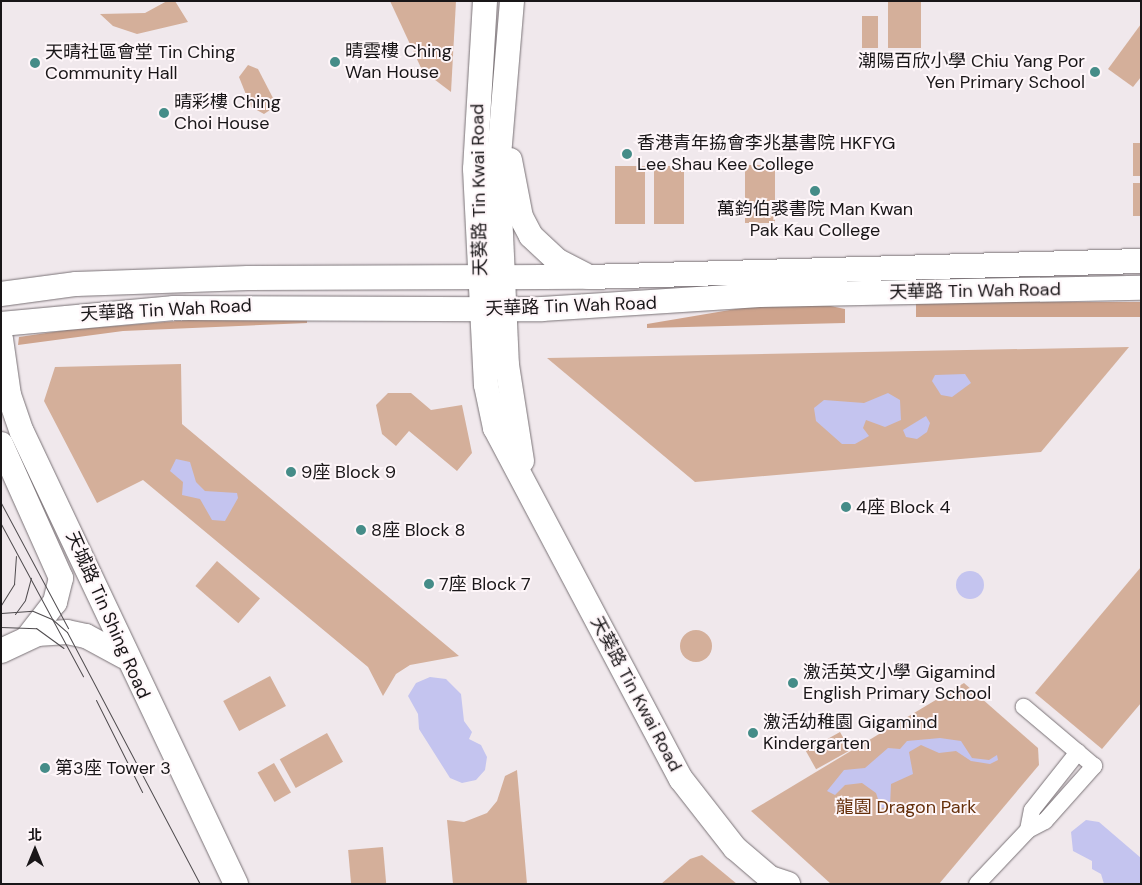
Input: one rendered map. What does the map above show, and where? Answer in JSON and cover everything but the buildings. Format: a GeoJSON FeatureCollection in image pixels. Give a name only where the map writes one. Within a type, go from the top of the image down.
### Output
{"type":"FeatureCollection","features":[{"type":"Feature","properties":{"kind":"main road","name":"天葵路 Tin Kwai Road"},"geometry":{"type":"LineString","coordinates":[[485,1],[476,116],[493,309],[488,405],[495,428],[681,779],[725,838],[777,882]]}},
{"type":"Feature","properties":{"kind":"main road","name":"天葵路 Tin Kwai Road"},"geometry":{"type":"LineString","coordinates":[[491,278],[512,1]]}},
{"type":"Feature","properties":{"kind":"main road"},"geometry":{"type":"LineString","coordinates":[[502,119],[525,225],[547,253],[588,277]]}},
{"type":"Feature","properties":{"kind":"main road","name":"天華路 Tin Wah Road"},"geometry":{"type":"LineString","coordinates":[[1,294],[117,282],[588,277],[1141,261]]}},
{"type":"Feature","properties":{"kind":"main road","name":"天華路 Tin Wah Road"},"geometry":{"type":"LineString","coordinates":[[1,324],[174,308],[493,309],[645,306],[760,295],[1141,288]]}},
{"type":"Feature","properties":{"kind":"main road","name":"天城路 Tin Shing Road"},"geometry":{"type":"LineString","coordinates":[[1,340],[9,395],[22,432],[96,584],[125,657],[236,884]]}},
{"type":"Feature","properties":{"kind":"main road","name":"天城路 Tin Shing Road"},"geometry":{"type":"LineString","coordinates":[[1,422],[3,445],[57,560],[61,578],[55,602],[28,637]]}},
{"type":"Feature","properties":{"kind":"main road"},"geometry":{"type":"LineString","coordinates":[[1,650],[28,637],[70,632],[125,657]]}},
{"type":"Feature","properties":{"kind":"street"},"geometry":{"type":"LineString","coordinates":[[977,884],[1028,830],[1045,821],[1094,766],[1024,707]]}},
{"type":"Feature","properties":{"kind":"street"},"geometry":{"type":"LineString","coordinates":[[1028,830],[1032,810],[1078,752]]}},
{"type":"Feature","properties":{"kind":"green space"},"geometry":{"type":"Polygon","coordinates":[[[167,1],[175,1],[188,22],[137,34],[113,26],[100,14],[145,13],[167,1]]]}},
{"type":"Feature","properties":{"kind":"green space"},"geometry":{"type":"Polygon","coordinates":[[[390,1],[456,1],[451,92],[422,70],[390,1]]]}},
{"type":"Feature","properties":{"kind":"green space"},"geometry":{"type":"Polygon","coordinates":[[[888,1],[921,1],[921,48],[888,48],[888,1]]]}},
{"type":"Feature","properties":{"kind":"green space"},"geometry":{"type":"Polygon","coordinates":[[[862,16],[878,16],[878,48],[862,48],[862,16]]]}},
{"type":"Feature","properties":{"kind":"green space"},"geometry":{"type":"Polygon","coordinates":[[[1141,24],[1141,77],[1133,87],[1108,69],[1141,24]]]}},
{"type":"Feature","properties":{"kind":"green space"},"geometry":{"type":"Polygon","coordinates":[[[248,65],[258,69],[273,98],[273,108],[264,114],[251,107],[239,77],[248,65]]]}},
{"type":"Feature","properties":{"kind":"green space"},"geometry":{"type":"Polygon","coordinates":[[[1133,143],[1141,143],[1141,176],[1133,176],[1133,143]]]}},
{"type":"Feature","properties":{"kind":"green space"},"geometry":{"type":"Polygon","coordinates":[[[745,165],[775,165],[775,223],[745,223],[745,165]]]}},
{"type":"Feature","properties":{"kind":"green space"},"geometry":{"type":"Polygon","coordinates":[[[615,166],[645,166],[645,224],[615,224],[615,166]]]}},
{"type":"Feature","properties":{"kind":"green space"},"geometry":{"type":"Polygon","coordinates":[[[654,166],[684,166],[684,224],[654,224],[654,166]]]}},
{"type":"Feature","properties":{"kind":"green space"},"geometry":{"type":"Polygon","coordinates":[[[1133,183],[1141,183],[1141,216],[1133,216],[1133,183]]]}},
{"type":"Feature","properties":{"kind":"green space"},"geometry":{"type":"Polygon","coordinates":[[[1129,347],[1041,452],[695,482],[547,358],[1129,347]]]}},
{"type":"Feature","properties":{"kind":"green space"},"geometry":{"type":"Polygon","coordinates":[[[181,364],[182,424],[459,656],[410,665],[396,674],[383,696],[368,667],[143,480],[97,503],[44,401],[55,367],[181,364]]]}},
{"type":"Feature","properties":{"kind":"green space"},"geometry":{"type":"Polygon","coordinates":[[[388,393],[411,393],[431,410],[462,405],[472,453],[457,471],[409,431],[396,446],[382,434],[376,405],[388,393]]]}},
{"type":"Feature","properties":{"kind":"green space"},"geometry":{"type":"Polygon","coordinates":[[[217,561],[260,598],[238,623],[195,586],[217,561]]]}},
{"type":"Feature","properties":{"kind":"green space"},"geometry":{"type":"Polygon","coordinates":[[[1141,567],[1141,703],[1102,749],[1035,693],[1141,567]]]}},
{"type":"Feature","properties":{"kind":"green space"},"geometry":{"type":"Polygon","coordinates":[[[696,630],[702,631],[707,635],[711,640],[711,652],[707,657],[702,661],[696,662],[690,661],[685,657],[681,652],[680,646],[681,640],[685,635],[690,631],[696,630]]]}},
{"type":"Feature","properties":{"kind":"green space"},"geometry":{"type":"Polygon","coordinates":[[[270,676],[286,706],[239,731],[223,701],[270,676]]]}},
{"type":"Feature","properties":{"kind":"green space","name":"龍園 Dragon Park"},"geometry":{"type":"Polygon","coordinates":[[[964,683],[1038,748],[1039,765],[939,884],[831,884],[751,811],[964,683]]]}},
{"type":"Feature","properties":{"kind":"green space"},"geometry":{"type":"Polygon","coordinates":[[[840,732],[850,750],[816,769],[806,751],[840,732]]]}},
{"type":"Feature","properties":{"kind":"green space"},"geometry":{"type":"Polygon","coordinates":[[[327,733],[343,762],[296,788],[280,759],[327,733]]]}},
{"type":"Feature","properties":{"kind":"green space"},"geometry":{"type":"Polygon","coordinates":[[[274,763],[291,792],[275,802],[258,772],[274,763]]]}},
{"type":"Feature","properties":{"kind":"green space"},"geometry":{"type":"Polygon","coordinates":[[[517,770],[527,884],[453,884],[447,820],[464,822],[487,813],[497,801],[505,776],[517,770]]]}},
{"type":"Feature","properties":{"kind":"green space"},"geometry":{"type":"Polygon","coordinates":[[[383,847],[386,884],[351,884],[348,850],[383,847]]]}},
{"type":"Feature","properties":{"kind":"green space"},"geometry":{"type":"Polygon","coordinates":[[[702,855],[737,884],[661,884],[690,859],[702,855]]]}},
{"type":"Feature","properties":{"kind":"shaded area"},"geometry":{"type":"Polygon","coordinates":[[[916,302],[1141,302],[1141,317],[916,317],[916,302]]]}},
{"type":"Feature","properties":{"kind":"shaded area"},"geometry":{"type":"Polygon","coordinates":[[[816,303],[845,309],[845,323],[647,328],[647,324],[765,304],[816,303]]]}},
{"type":"Feature","properties":{"kind":"shaded area"},"geometry":{"type":"Polygon","coordinates":[[[307,318],[307,323],[123,331],[18,345],[19,337],[67,330],[189,320],[307,318]]]}},
{"type":"Feature","properties":{"kind":"water"},"geometry":{"type":"Polygon","coordinates":[[[965,374],[971,383],[952,397],[941,395],[932,381],[935,375],[965,374]]]}},
{"type":"Feature","properties":{"kind":"water"},"geometry":{"type":"Polygon","coordinates":[[[888,393],[900,400],[901,420],[885,427],[866,420],[863,428],[869,436],[855,444],[842,444],[816,421],[814,408],[824,400],[864,403],[888,393]]]}},
{"type":"Feature","properties":{"kind":"water"},"geometry":{"type":"Polygon","coordinates":[[[926,416],[930,423],[927,432],[917,439],[906,437],[903,430],[926,416]]]}},
{"type":"Feature","properties":{"kind":"water"},"geometry":{"type":"Polygon","coordinates":[[[176,459],[190,462],[196,482],[205,491],[237,493],[238,498],[225,521],[212,520],[200,499],[182,495],[183,482],[170,471],[176,459]]]}},
{"type":"Feature","properties":{"kind":"water"},"geometry":{"type":"Polygon","coordinates":[[[970,571],[980,575],[984,585],[980,595],[970,599],[960,595],[956,585],[960,575],[970,571]]]}},
{"type":"Feature","properties":{"kind":"water"},"geometry":{"type":"Polygon","coordinates":[[[430,677],[446,679],[461,694],[464,721],[472,732],[469,739],[481,745],[487,757],[485,770],[476,780],[462,783],[450,778],[419,729],[418,714],[408,696],[416,683],[430,677]]]}},
{"type":"Feature","properties":{"kind":"water"},"geometry":{"type":"Polygon","coordinates":[[[940,738],[961,741],[972,758],[989,760],[997,755],[998,760],[990,764],[971,761],[956,751],[939,753],[921,745],[909,752],[913,774],[891,784],[890,807],[881,808],[876,793],[862,783],[845,785],[835,795],[827,791],[844,770],[865,768],[888,748],[900,749],[907,741],[940,738]]]}},
{"type":"Feature","properties":{"kind":"water"},"geometry":{"type":"Polygon","coordinates":[[[1086,820],[1099,822],[1141,858],[1141,884],[1104,884],[1101,874],[1092,869],[1092,861],[1073,851],[1071,832],[1086,820]]]}},
{"type":"Feature","properties":{"kind":"tram line"},"geometry":{"type":"LineString","coordinates":[[1,503],[68,628]]}},
{"type":"Feature","properties":{"kind":"tram line"},"geometry":{"type":"LineString","coordinates":[[1,524],[83,676]]}},
{"type":"Feature","properties":{"kind":"tram line"},"geometry":{"type":"LineString","coordinates":[[1,605],[14,584],[16,556]]}},
{"type":"Feature","properties":{"kind":"tram line"},"geometry":{"type":"LineString","coordinates":[[15,614],[25,600],[31,578]]}},
{"type":"Feature","properties":{"kind":"tram line"},"geometry":{"type":"LineString","coordinates":[[1,613],[33,611],[52,619],[67,632],[200,884]]}},
{"type":"Feature","properties":{"kind":"tram line"},"geometry":{"type":"LineString","coordinates":[[1,627],[36,628],[64,648]]}},
{"type":"Feature","properties":{"kind":"tram line"},"geometry":{"type":"LineString","coordinates":[[96,700],[142,792]]}},
{"type":"Feature","properties":{"kind":"place","name":"晴雲樓 Ching Wan House"},"geometry":{"type":"Point","coordinates":[335,62]}},
{"type":"Feature","properties":{"kind":"place","name":"天晴社區會堂 Tin Ching Community Hall"},"geometry":{"type":"Point","coordinates":[35,63]}},
{"type":"Feature","properties":{"kind":"place","name":"潮陽百欣小學 Chiu Yang Por Yen Primary School"},"geometry":{"type":"Point","coordinates":[1095,72]}},
{"type":"Feature","properties":{"kind":"place","name":"晴彩樓 Ching Choi House"},"geometry":{"type":"Point","coordinates":[164,113]}},
{"type":"Feature","properties":{"kind":"place","name":"香港青年拹會李兆基書院 HKFYG Lee Shau Kee College"},"geometry":{"type":"Point","coordinates":[627,154]}},
{"type":"Feature","properties":{"kind":"place","name":"萬鈞伯裘書院 Man Kwan Pak Kau College"},"geometry":{"type":"Point","coordinates":[815,191]}},
{"type":"Feature","properties":{"kind":"place","name":"9座 Block 9"},"geometry":{"type":"Point","coordinates":[291,472]}},
{"type":"Feature","properties":{"kind":"place","name":"4座 Block 4"},"geometry":{"type":"Point","coordinates":[846,507]}},
{"type":"Feature","properties":{"kind":"place","name":"8座 Block 8"},"geometry":{"type":"Point","coordinates":[361,530]}},
{"type":"Feature","properties":{"kind":"place","name":"7座 Block 7"},"geometry":{"type":"Point","coordinates":[429,584]}},
{"type":"Feature","properties":{"kind":"place","name":"激活英文小學 Gigamind English Primary School"},"geometry":{"type":"Point","coordinates":[793,683]}},
{"type":"Feature","properties":{"kind":"place","name":"激活幼稚園 Gigamind Kindergarten"},"geometry":{"type":"Point","coordinates":[753,733]}},
{"type":"Feature","properties":{"kind":"place","name":"第3座 Tower 3"},"geometry":{"type":"Point","coordinates":[45,768]}}]}
